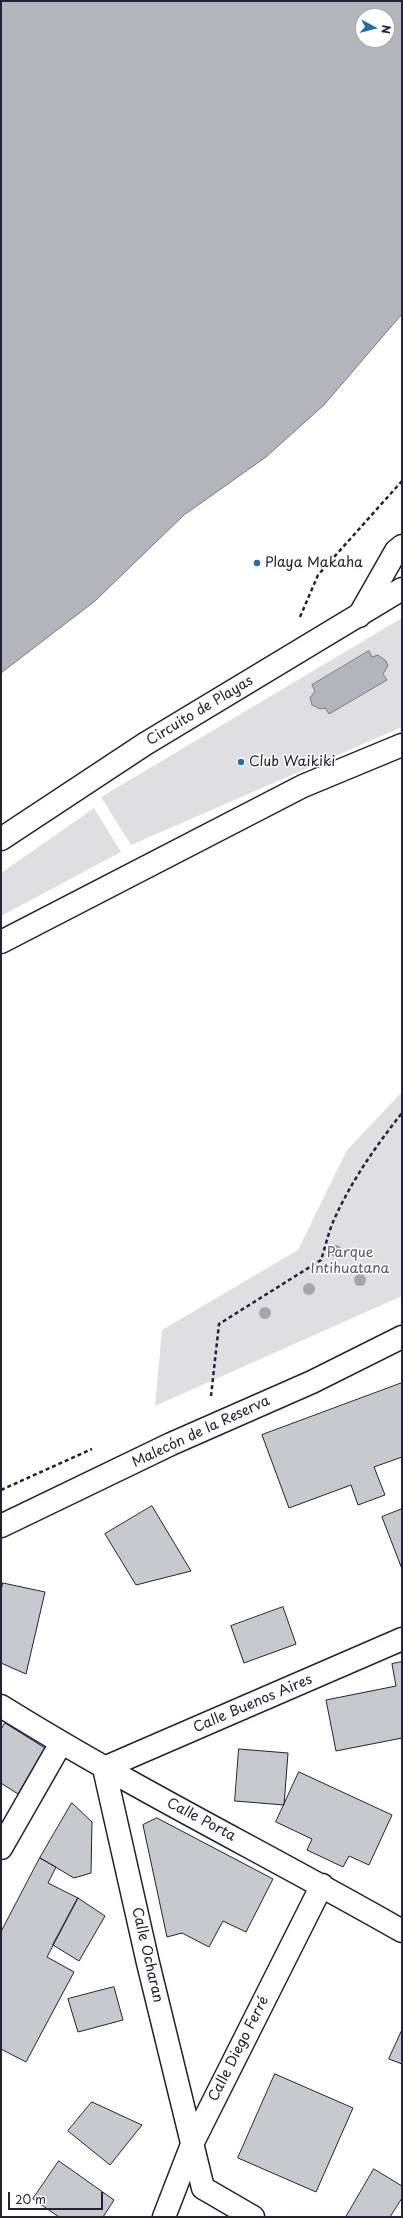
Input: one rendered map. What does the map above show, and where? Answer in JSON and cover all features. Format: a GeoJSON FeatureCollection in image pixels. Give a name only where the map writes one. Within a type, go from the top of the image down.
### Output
{"type":"FeatureCollection","features":[{"type":"Feature","properties":{"kind":"main road"},"geometry":{"type":"LineString","coordinates":[[358,616],[396,551],[402,546]]}},
{"type":"Feature","properties":{"kind":"main road","name":"Circuito de Playas"},"geometry":{"type":"LineString","coordinates":[[1,839],[145,744],[402,589]]}},
{"type":"Feature","properties":{"kind":"main road"},"geometry":{"type":"LineString","coordinates":[[1,942],[303,786],[402,745]]}},
{"type":"Feature","properties":{"kind":"main road","name":"Malecón de la Reserva"},"geometry":{"type":"LineString","coordinates":[[1,1526],[214,1425],[312,1382],[402,1337]]}},
{"type":"Feature","properties":{"kind":"main road"},"geometry":{"type":"LineString","coordinates":[[312,1382],[402,1355]]}},
{"type":"Feature","properties":{"kind":"main road","name":"Calle Buenos Aires"},"geometry":{"type":"LineString","coordinates":[[104,1768],[402,1639]]}},
{"type":"Feature","properties":{"kind":"main road","name":"Calle Porta"},"geometry":{"type":"LineString","coordinates":[[1,1706],[104,1768],[322,1885],[402,1931]]}},
{"type":"Feature","properties":{"kind":"main road"},"geometry":{"type":"LineString","coordinates":[[1,1848],[61,1743]]}},
{"type":"Feature","properties":{"kind":"main road","name":"Calle Ocharan"},"geometry":{"type":"LineString","coordinates":[[104,1768],[148,1963],[204,2188],[253,2217]]}},
{"type":"Feature","properties":{"kind":"main road","name":"Calle Diego Ferré"},"geometry":{"type":"LineString","coordinates":[[164,2217],[193,2142],[322,1885]]}},
{"type":"Feature","properties":{"kind":"path"},"geometry":{"type":"LineString","coordinates":[[299,618],[318,575],[402,481]]}},
{"type":"Feature","properties":{"kind":"path"},"geometry":{"type":"LineString","coordinates":[[214,1425],[211,1396],[219,1324],[321,1260],[332,1223],[351,1186],[380,1140],[402,1113]]}},
{"type":"Feature","properties":{"kind":"green space","name":"Club Waikiki"},"geometry":{"type":"Polygon","coordinates":[[[402,618],[402,727],[131,845],[101,797],[402,618]]]}},
{"type":"Feature","properties":{"kind":"green space"},"geometry":{"type":"Polygon","coordinates":[[[94,808],[121,852],[1,916],[1,873],[94,808]]]}},
{"type":"Feature","properties":{"kind":"green space","name":"Parque Intihuatana"},"geometry":{"type":"Polygon","coordinates":[[[402,1092],[402,1296],[155,1406],[162,1330],[298,1250],[347,1150],[402,1092]]]}},
{"type":"Feature","properties":{"kind":"shaded area"},"geometry":{"type":"Polygon","coordinates":[[[1,1],[402,1],[402,314],[324,405],[266,457],[184,515],[95,601],[1,673],[1,1]]]}},
{"type":"Feature","properties":{"kind":"shaded area"},"geometry":{"type":"Polygon","coordinates":[[[369,651],[372,657],[378,655],[386,661],[388,666],[383,674],[387,680],[329,714],[325,708],[320,709],[312,705],[310,698],[315,691],[312,685],[369,651]]]}},
{"type":"Feature","properties":{"kind":"building"},"geometry":{"type":"Polygon","coordinates":[[[402,1383],[402,1457],[374,1467],[385,1495],[358,1505],[351,1485],[289,1508],[262,1435],[402,1383]]]}},
{"type":"Feature","properties":{"kind":"building"},"geometry":{"type":"Polygon","coordinates":[[[152,1506],[191,1571],[136,1585],[105,1534],[152,1506]]]}},
{"type":"Feature","properties":{"kind":"building"},"geometry":{"type":"Polygon","coordinates":[[[402,1509],[402,1569],[382,1517],[402,1509]]]}},
{"type":"Feature","properties":{"kind":"building"},"geometry":{"type":"Polygon","coordinates":[[[3,1583],[45,1592],[26,1674],[1,1663],[1,1591],[3,1583]]]}},
{"type":"Feature","properties":{"kind":"building"},"geometry":{"type":"Polygon","coordinates":[[[283,1607],[296,1644],[244,1663],[231,1626],[283,1607]]]}},
{"type":"Feature","properties":{"kind":"building"},"geometry":{"type":"Polygon","coordinates":[[[402,1662],[402,1738],[336,1751],[326,1700],[396,1686],[392,1664],[402,1662]]]}},
{"type":"Feature","properties":{"kind":"building"},"geometry":{"type":"Polygon","coordinates":[[[5,1723],[45,1748],[18,1794],[1,1783],[1,1730],[5,1723]]]}},
{"type":"Feature","properties":{"kind":"building"},"geometry":{"type":"Polygon","coordinates":[[[239,1749],[288,1753],[284,1805],[235,1801],[239,1749]]]}},
{"type":"Feature","properties":{"kind":"building"},"geometry":{"type":"Polygon","coordinates":[[[299,1772],[392,1815],[369,1865],[349,1856],[343,1867],[307,1850],[312,1839],[276,1822],[299,1772]]]}},
{"type":"Feature","properties":{"kind":"building"},"geometry":{"type":"Polygon","coordinates":[[[72,1803],[92,1822],[91,1873],[74,1878],[40,1858],[72,1803]]]}},
{"type":"Feature","properties":{"kind":"building"},"geometry":{"type":"Polygon","coordinates":[[[157,1818],[273,1879],[246,1932],[223,1921],[209,1947],[182,1933],[167,1937],[143,1825],[157,1818]]]}},
{"type":"Feature","properties":{"kind":"building"},"geometry":{"type":"Polygon","coordinates":[[[40,1858],[56,1867],[48,1883],[78,1898],[47,1957],[74,1972],[26,2062],[1,2049],[1,1932],[40,1858]]]}},
{"type":"Feature","properties":{"kind":"building"},"geometry":{"type":"Polygon","coordinates":[[[78,1898],[105,1916],[79,1961],[53,1945],[78,1898]]]}},
{"type":"Feature","properties":{"kind":"building"},"geometry":{"type":"Polygon","coordinates":[[[114,1987],[123,2020],[78,2032],[68,1999],[114,1987]]]}},
{"type":"Feature","properties":{"kind":"building"},"geometry":{"type":"Polygon","coordinates":[[[402,2030],[402,2064],[389,2059],[402,2030]]]}},
{"type":"Feature","properties":{"kind":"building"},"geometry":{"type":"Polygon","coordinates":[[[275,2074],[353,2108],[316,2192],[238,2158],[275,2074]]]}},
{"type":"Feature","properties":{"kind":"building"},"geometry":{"type":"Polygon","coordinates":[[[92,2102],[142,2125],[110,2165],[68,2131],[92,2102]]]}},
{"type":"Feature","properties":{"kind":"building"},"geometry":{"type":"Polygon","coordinates":[[[59,2161],[114,2200],[103,2217],[59,2217],[33,2199],[59,2161]]]}},
{"type":"Feature","properties":{"kind":"building"},"geometry":{"type":"Polygon","coordinates":[[[374,2169],[402,2186],[402,2198],[390,2217],[346,2217],[374,2169]]]}},
{"type":"Feature","properties":{"kind":"place","name":"Playa Makaha"},"geometry":{"type":"Point","coordinates":[257,563]}},
{"type":"Feature","properties":{"kind":"place","name":"Club Waikiki"},"geometry":{"type":"Point","coordinates":[241,762]}}]}
